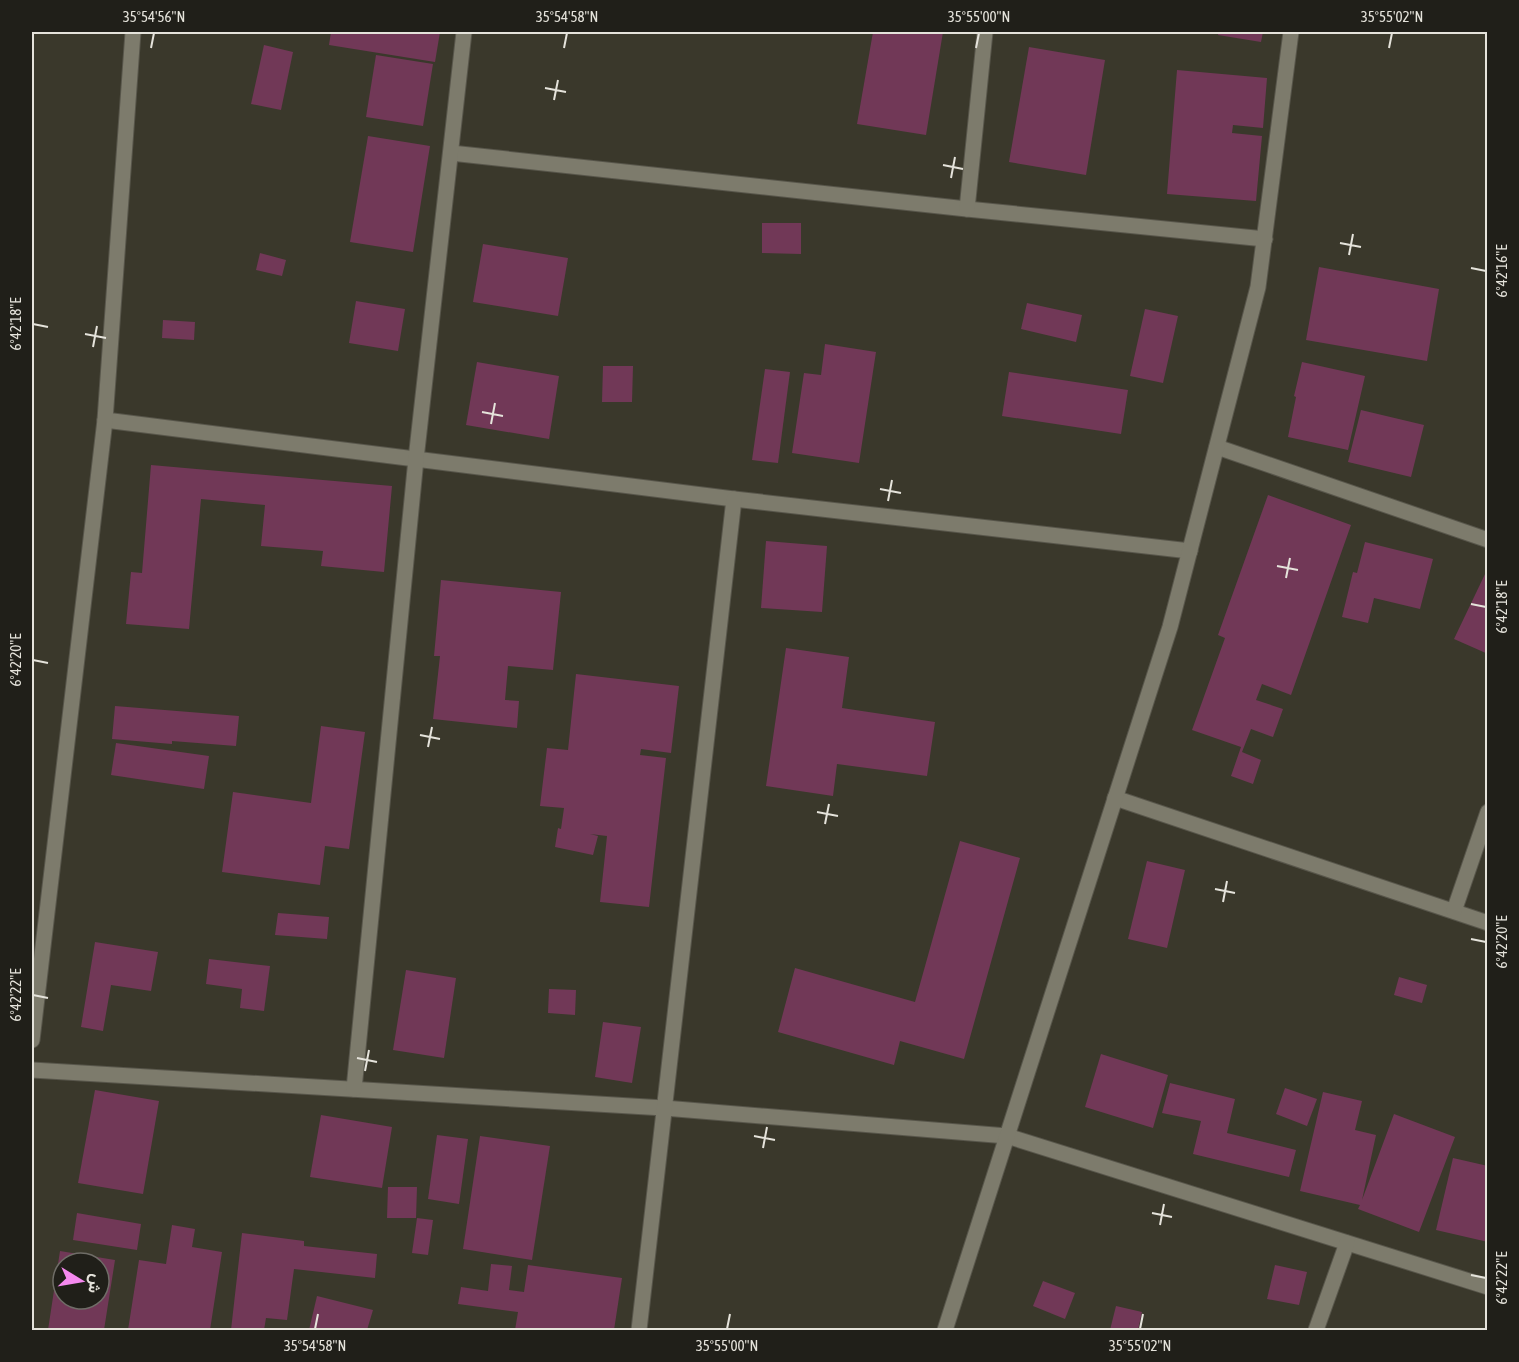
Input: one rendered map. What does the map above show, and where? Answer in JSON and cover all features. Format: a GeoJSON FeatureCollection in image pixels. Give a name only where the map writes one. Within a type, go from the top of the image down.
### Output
{"type":"FeatureCollection","features":[{"type":"Feature","properties":{"kind":"street"},"geometry":{"type":"LineString","coordinates":[[32,1040],[105,420],[133,32]]}},
{"type":"Feature","properties":{"kind":"street"},"geometry":{"type":"LineString","coordinates":[[354,1089],[416,459],[464,32]]}},
{"type":"Feature","properties":{"kind":"street"},"geometry":{"type":"LineString","coordinates":[[968,209],[985,32]]}},
{"type":"Feature","properties":{"kind":"street"},"geometry":{"type":"LineString","coordinates":[[945,1330],[1170,627],[1258,287],[1291,32]]}},
{"type":"Feature","properties":{"kind":"street"},"geometry":{"type":"LineString","coordinates":[[450,153],[1265,239]]}},
{"type":"Feature","properties":{"kind":"street"},"geometry":{"type":"LineString","coordinates":[[105,420],[734,499],[1190,551]]}},
{"type":"Feature","properties":{"kind":"street"},"geometry":{"type":"LineString","coordinates":[[1217,447],[1488,540]]}},
{"type":"Feature","properties":{"kind":"street"},"geometry":{"type":"LineString","coordinates":[[639,1330],[734,499]]}},
{"type":"Feature","properties":{"kind":"street"},"geometry":{"type":"LineString","coordinates":[[1115,798],[1488,923]]}},
{"type":"Feature","properties":{"kind":"street"},"geometry":{"type":"LineString","coordinates":[[1454,911],[1488,812]]}},
{"type":"Feature","properties":{"kind":"street"},"geometry":{"type":"LineString","coordinates":[[32,1070],[664,1108],[1007,1136],[1488,1287]]}},
{"type":"Feature","properties":{"kind":"street"},"geometry":{"type":"LineString","coordinates":[[1316,1330],[1347,1243]]}},
{"type":"Feature","properties":{"kind":"building"},"geometry":{"type":"Polygon","coordinates":[[[331,32],[440,32],[435,62],[329,45],[331,32]]]}},
{"type":"Feature","properties":{"kind":"building"},"geometry":{"type":"Polygon","coordinates":[[[873,32],[943,32],[926,135],[857,124],[873,32]]]}},
{"type":"Feature","properties":{"kind":"building"},"geometry":{"type":"Polygon","coordinates":[[[1219,32],[1263,32],[1261,42],[1218,35],[1219,32]]]}},
{"type":"Feature","properties":{"kind":"building"},"geometry":{"type":"Polygon","coordinates":[[[264,45],[293,52],[281,110],[251,104],[264,45]]]}},
{"type":"Feature","properties":{"kind":"building"},"geometry":{"type":"Polygon","coordinates":[[[1029,47],[1105,60],[1086,175],[1009,162],[1029,47]]]}},
{"type":"Feature","properties":{"kind":"building"},"geometry":{"type":"Polygon","coordinates":[[[376,55],[433,64],[423,126],[366,117],[376,55]]]}},
{"type":"Feature","properties":{"kind":"building"},"geometry":{"type":"Polygon","coordinates":[[[1177,70],[1267,78],[1263,128],[1233,125],[1232,133],[1262,136],[1256,201],[1167,194],[1177,70]]]}},
{"type":"Feature","properties":{"kind":"building"},"geometry":{"type":"Polygon","coordinates":[[[368,136],[430,146],[413,252],[350,242],[368,136]]]}},
{"type":"Feature","properties":{"kind":"building"},"geometry":{"type":"Polygon","coordinates":[[[762,223],[801,223],[801,254],[762,253],[762,223]]]}},
{"type":"Feature","properties":{"kind":"building"},"geometry":{"type":"Polygon","coordinates":[[[483,244],[568,258],[558,316],[473,302],[483,244]]]}},
{"type":"Feature","properties":{"kind":"building"},"geometry":{"type":"Polygon","coordinates":[[[260,253],[286,260],[282,276],[256,270],[260,253]]]}},
{"type":"Feature","properties":{"kind":"building"},"geometry":{"type":"Polygon","coordinates":[[[1319,267],[1439,289],[1427,361],[1306,340],[1319,267]]]}},
{"type":"Feature","properties":{"kind":"building"},"geometry":{"type":"Polygon","coordinates":[[[356,301],[405,309],[398,351],[349,343],[356,301]]]}},
{"type":"Feature","properties":{"kind":"building"},"geometry":{"type":"Polygon","coordinates":[[[1027,303],[1082,315],[1076,342],[1021,329],[1027,303]]]}},
{"type":"Feature","properties":{"kind":"building"},"geometry":{"type":"Polygon","coordinates":[[[1145,309],[1178,316],[1163,383],[1130,376],[1145,309]]]}},
{"type":"Feature","properties":{"kind":"building"},"geometry":{"type":"Polygon","coordinates":[[[163,320],[195,322],[194,340],[162,338],[163,320]]]}},
{"type":"Feature","properties":{"kind":"building"},"geometry":{"type":"Polygon","coordinates":[[[825,344],[876,352],[859,463],[792,453],[804,373],[821,375],[825,344]]]}},
{"type":"Feature","properties":{"kind":"building"},"geometry":{"type":"Polygon","coordinates":[[[477,362],[559,376],[549,439],[466,425],[477,362]]]}},
{"type":"Feature","properties":{"kind":"building"},"geometry":{"type":"Polygon","coordinates":[[[1302,362],[1365,376],[1348,450],[1288,437],[1302,362]]]}},
{"type":"Feature","properties":{"kind":"building"},"geometry":{"type":"Polygon","coordinates":[[[603,366],[633,366],[632,402],[602,402],[603,366]]]}},
{"type":"Feature","properties":{"kind":"building"},"geometry":{"type":"Polygon","coordinates":[[[765,369],[790,372],[778,463],[752,460],[765,369]]]}},
{"type":"Feature","properties":{"kind":"building"},"geometry":{"type":"Polygon","coordinates":[[[1009,372],[1128,390],[1121,434],[1002,416],[1009,372]]]}},
{"type":"Feature","properties":{"kind":"building"},"geometry":{"type":"Polygon","coordinates":[[[1361,410],[1424,425],[1411,477],[1348,462],[1361,410]]]}},
{"type":"Feature","properties":{"kind":"building"},"geometry":{"type":"Polygon","coordinates":[[[151,465],[392,486],[384,572],[321,566],[323,551],[261,546],[265,505],[201,499],[189,629],[126,624],[131,572],[142,573],[151,465]]]}},
{"type":"Feature","properties":{"kind":"building"},"geometry":{"type":"Polygon","coordinates":[[[1268,495],[1351,525],[1291,695],[1262,684],[1256,700],[1283,709],[1273,737],[1251,729],[1242,752],[1261,760],[1253,784],[1231,776],[1241,747],[1192,730],[1225,638],[1218,635],[1268,495]]]}},
{"type":"Feature","properties":{"kind":"building"},"geometry":{"type":"Polygon","coordinates":[[[766,541],[827,546],[822,612],[761,608],[766,541]]]}},
{"type":"Feature","properties":{"kind":"building"},"geometry":{"type":"Polygon","coordinates":[[[1365,542],[1433,559],[1420,609],[1374,598],[1368,623],[1342,617],[1353,572],[1357,573],[1365,542]]]}},
{"type":"Feature","properties":{"kind":"building"},"geometry":{"type":"Polygon","coordinates":[[[1488,572],[1488,654],[1454,639],[1488,572]]]}},
{"type":"Feature","properties":{"kind":"building"},"geometry":{"type":"Polygon","coordinates":[[[441,580],[561,592],[553,670],[508,666],[505,700],[519,701],[517,728],[433,719],[440,656],[434,656],[441,580]]]}},
{"type":"Feature","properties":{"kind":"building"},"geometry":{"type":"Polygon","coordinates":[[[786,648],[849,657],[842,708],[935,722],[927,776],[837,764],[833,796],[766,786],[786,648]]]}},
{"type":"Feature","properties":{"kind":"building"},"geometry":{"type":"Polygon","coordinates":[[[576,674],[679,686],[671,753],[641,749],[640,755],[666,758],[649,907],[600,902],[607,836],[590,834],[598,836],[593,855],[555,847],[564,808],[540,806],[547,748],[568,750],[576,674]]]}},
{"type":"Feature","properties":{"kind":"building"},"geometry":{"type":"Polygon","coordinates":[[[115,706],[239,716],[236,746],[112,739],[115,706]]]}},
{"type":"Feature","properties":{"kind":"building"},"geometry":{"type":"Polygon","coordinates":[[[321,726],[365,732],[349,849],[325,846],[320,885],[222,872],[233,792],[311,803],[321,726]]]}},
{"type":"Feature","properties":{"kind":"building"},"geometry":{"type":"Polygon","coordinates":[[[116,743],[209,756],[204,789],[111,775],[116,743]]]}},
{"type":"Feature","properties":{"kind":"building"},"geometry":{"type":"Polygon","coordinates":[[[960,841],[1020,858],[964,1059],[900,1041],[894,1065],[778,1032],[795,968],[915,1002],[960,841]]]}},
{"type":"Feature","properties":{"kind":"building"},"geometry":{"type":"Polygon","coordinates":[[[1147,861],[1185,870],[1167,948],[1128,939],[1147,861]]]}},
{"type":"Feature","properties":{"kind":"building"},"geometry":{"type":"Polygon","coordinates":[[[278,913],[329,917],[327,939],[275,935],[278,913]]]}},
{"type":"Feature","properties":{"kind":"building"},"geometry":{"type":"Polygon","coordinates":[[[95,942],[158,952],[151,991],[111,985],[103,1031],[81,1027],[95,942]]]}},
{"type":"Feature","properties":{"kind":"building"},"geometry":{"type":"Polygon","coordinates":[[[209,959],[270,966],[264,1011],[240,1008],[242,989],[206,984],[209,959]]]}},
{"type":"Feature","properties":{"kind":"building"},"geometry":{"type":"Polygon","coordinates":[[[406,970],[456,978],[444,1058],[393,1050],[406,970]]]}},
{"type":"Feature","properties":{"kind":"building"},"geometry":{"type":"Polygon","coordinates":[[[1399,977],[1427,985],[1422,1003],[1394,995],[1399,977]]]}},
{"type":"Feature","properties":{"kind":"building"},"geometry":{"type":"Polygon","coordinates":[[[549,989],[576,990],[575,1015],[548,1013],[549,989]]]}},
{"type":"Feature","properties":{"kind":"building"},"geometry":{"type":"Polygon","coordinates":[[[603,1022],[641,1027],[632,1083],[595,1077],[603,1022]]]}},
{"type":"Feature","properties":{"kind":"building"},"geometry":{"type":"Polygon","coordinates":[[[1101,1054],[1168,1075],[1153,1128],[1085,1107],[1101,1054]]]}},
{"type":"Feature","properties":{"kind":"building"},"geometry":{"type":"Polygon","coordinates":[[[1170,1083],[1235,1099],[1227,1133],[1296,1150],[1289,1177],[1193,1154],[1201,1121],[1162,1113],[1170,1083]]]}},
{"type":"Feature","properties":{"kind":"building"},"geometry":{"type":"Polygon","coordinates":[[[1285,1088],[1317,1099],[1307,1126],[1276,1114],[1285,1088]]]}},
{"type":"Feature","properties":{"kind":"building"},"geometry":{"type":"Polygon","coordinates":[[[95,1090],[159,1101],[143,1194],[78,1183],[95,1090]]]}},
{"type":"Feature","properties":{"kind":"building"},"geometry":{"type":"Polygon","coordinates":[[[1323,1092],[1362,1101],[1355,1130],[1376,1135],[1362,1200],[1394,1114],[1455,1137],[1419,1232],[1358,1209],[1360,1205],[1300,1191],[1323,1092]]]}},
{"type":"Feature","properties":{"kind":"building"},"geometry":{"type":"Polygon","coordinates":[[[321,1115],[392,1127],[382,1188],[310,1177],[321,1115]]]}},
{"type":"Feature","properties":{"kind":"building"},"geometry":{"type":"Polygon","coordinates":[[[437,1135],[468,1139],[459,1204],[428,1199],[437,1135]]]}},
{"type":"Feature","properties":{"kind":"building"},"geometry":{"type":"Polygon","coordinates":[[[480,1136],[550,1146],[532,1260],[463,1249],[480,1136]]]}},
{"type":"Feature","properties":{"kind":"building"},"geometry":{"type":"Polygon","coordinates":[[[1453,1158],[1488,1166],[1488,1242],[1436,1230],[1453,1158]]]}},
{"type":"Feature","properties":{"kind":"building"},"geometry":{"type":"Polygon","coordinates":[[[388,1187],[417,1187],[416,1218],[387,1218],[388,1187]]]}},
{"type":"Feature","properties":{"kind":"building"},"geometry":{"type":"Polygon","coordinates":[[[77,1213],[141,1224],[137,1250],[73,1240],[77,1213]]]}},
{"type":"Feature","properties":{"kind":"building"},"geometry":{"type":"Polygon","coordinates":[[[417,1218],[433,1220],[428,1255],[412,1253],[417,1218]]]}},
{"type":"Feature","properties":{"kind":"building"},"geometry":{"type":"Polygon","coordinates":[[[172,1225],[195,1229],[192,1247],[222,1252],[210,1330],[128,1330],[139,1260],[166,1264],[172,1225]]]}},
{"type":"Feature","properties":{"kind":"building"},"geometry":{"type":"Polygon","coordinates":[[[242,1233],[304,1241],[304,1246],[377,1254],[375,1278],[294,1269],[287,1320],[266,1318],[264,1330],[231,1330],[242,1233]]]}},
{"type":"Feature","properties":{"kind":"building"},"geometry":{"type":"Polygon","coordinates":[[[111,1259],[115,1260],[111,1285],[111,1259]]]}},
{"type":"Feature","properties":{"kind":"building"},"geometry":{"type":"Polygon","coordinates":[[[491,1264],[512,1266],[509,1290],[524,1292],[528,1265],[622,1278],[614,1330],[515,1330],[518,1312],[458,1304],[461,1287],[488,1291],[491,1264]]]}},
{"type":"Feature","properties":{"kind":"building"},"geometry":{"type":"Polygon","coordinates":[[[1275,1265],[1307,1272],[1299,1305],[1267,1299],[1275,1265]]]}},
{"type":"Feature","properties":{"kind":"building"},"geometry":{"type":"Polygon","coordinates":[[[1043,1281],[1075,1293],[1065,1319],[1033,1306],[1043,1281]]]}},
{"type":"Feature","properties":{"kind":"building"},"geometry":{"type":"Polygon","coordinates":[[[317,1296],[373,1310],[367,1330],[309,1330],[317,1296]]]}},
{"type":"Feature","properties":{"kind":"building"},"geometry":{"type":"Polygon","coordinates":[[[1116,1306],[1142,1312],[1138,1330],[1110,1330],[1116,1306]]]}},
{"type":"Feature","properties":{"kind":"building"},"geometry":{"type":"Polygon","coordinates":[[[51,1310],[107,1311],[104,1330],[48,1330],[51,1310]]]}}]}
